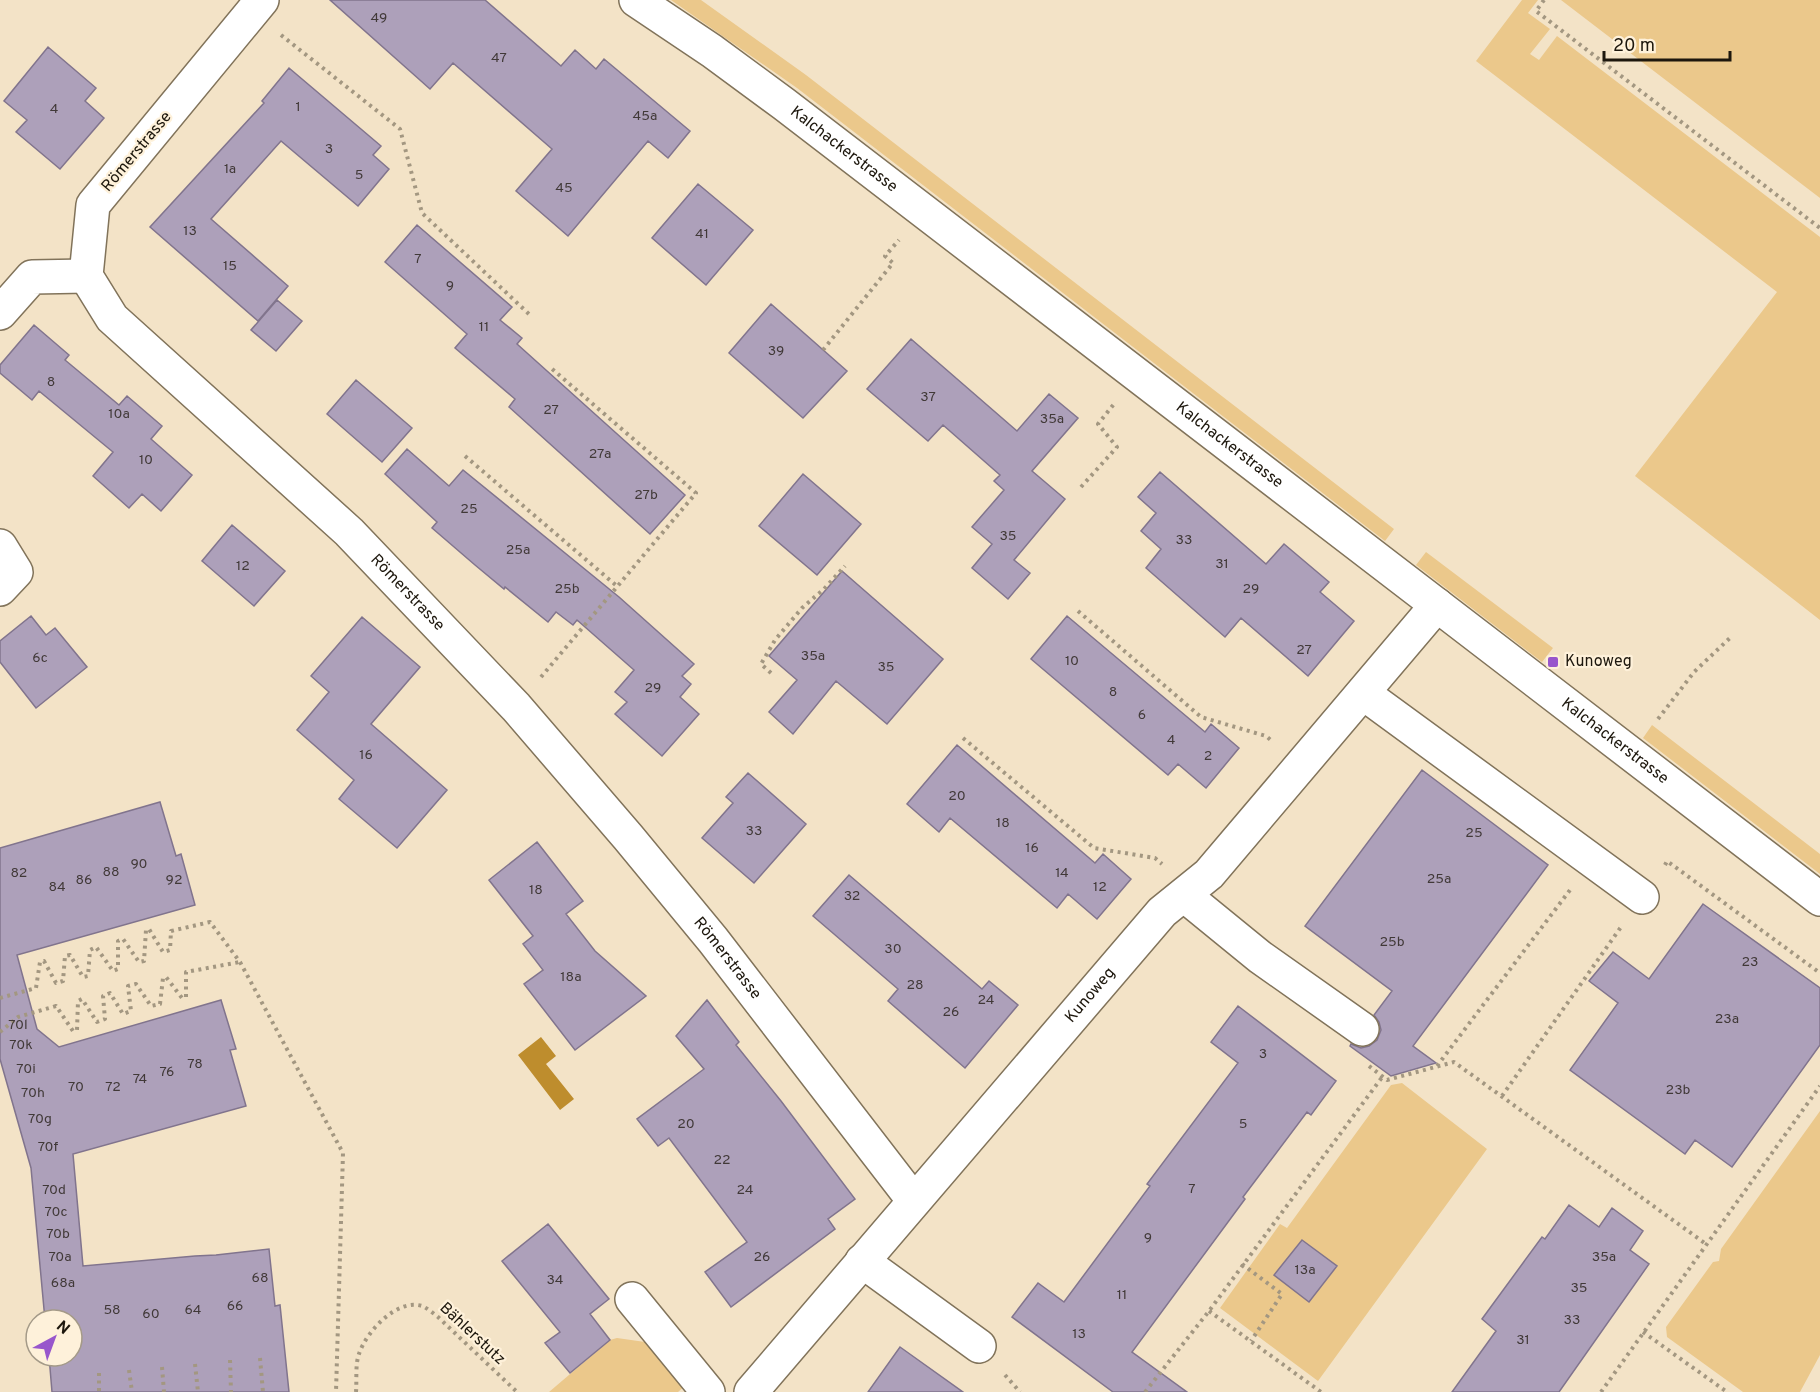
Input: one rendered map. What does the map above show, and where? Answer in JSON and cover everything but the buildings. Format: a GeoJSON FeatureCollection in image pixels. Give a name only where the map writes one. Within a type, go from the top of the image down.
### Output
{"type":"FeatureCollection","features":[{"type":"Feature","properties":{"kind":"street","name":"Kalchackerstrasse"},"geometry":{"type":"LineString","coordinates":[[636,0],[784,104],[1820,899]]}},
{"type":"Feature","properties":{"kind":"street","name":"Römerstrasse"},"geometry":{"type":"LineString","coordinates":[[257,6],[93,205],[86,276],[112,318],[349,532],[516,707],[713,940],[914,1201]]}},
{"type":"Feature","properties":{"kind":"street"},"geometry":{"type":"LineString","coordinates":[[0,312],[32,277],[86,276]]}},
{"type":"Feature","properties":{"kind":"street"},"geometry":{"type":"LineString","coordinates":[[0,546],[16,572],[0,589]]}},
{"type":"Feature","properties":{"kind":"street","name":"Kunoweg"},"geometry":{"type":"LineString","coordinates":[[751,1392],[1162,912],[1209,874],[1437,605]]}},
{"type":"Feature","properties":{"kind":"street"},"geometry":{"type":"LineString","coordinates":[[1363,693],[1642,897]]}},
{"type":"Feature","properties":{"kind":"street"},"geometry":{"type":"LineString","coordinates":[[1188,892],[1260,957],[1362,1029]]}},
{"type":"Feature","properties":{"kind":"street"},"geometry":{"type":"LineString","coordinates":[[862,1261],[979,1346]]}},
{"type":"Feature","properties":{"kind":"street"},"geometry":{"type":"LineString","coordinates":[[632,1299],[708,1392]]}},
{"type":"Feature","properties":{"kind":"path"},"geometry":{"type":"LineString","coordinates":[[1544,0],[1536,11],[1820,228]]}},
{"type":"Feature","properties":{"kind":"path"},"geometry":{"type":"LineString","coordinates":[[257,6],[400,129],[422,213],[531,316]]}},
{"type":"Feature","properties":{"kind":"path"},"geometry":{"type":"LineString","coordinates":[[823,350],[893,263],[885,256],[923,212]]}},
{"type":"Feature","properties":{"kind":"path"},"geometry":{"type":"LineString","coordinates":[[516,707],[696,493],[552,368]]}},
{"type":"Feature","properties":{"kind":"path"},"geometry":{"type":"LineString","coordinates":[[1081,488],[1117,447],[1098,424],[1138,376]]}},
{"type":"Feature","properties":{"kind":"path"},"geometry":{"type":"LineString","coordinates":[[465,456],[618,587]]}},
{"type":"Feature","properties":{"kind":"path"},"geometry":{"type":"LineString","coordinates":[[771,674],[761,664],[776,640],[802,608],[824,589],[844,566]]}},
{"type":"Feature","properties":{"kind":"path"},"geometry":{"type":"LineString","coordinates":[[1078,611],[1201,717],[1266,736],[1300,767]]}},
{"type":"Feature","properties":{"kind":"path"},"geometry":{"type":"LineString","coordinates":[[1658,719],[1694,672],[1732,636]]}},
{"type":"Feature","properties":{"kind":"path"},"geometry":{"type":"LineString","coordinates":[[963,738],[1094,848],[1155,858],[1188,892]]}},
{"type":"Feature","properties":{"kind":"path"},"geometry":{"type":"LineString","coordinates":[[1436,1067],[1592,861]]}},
{"type":"Feature","properties":{"kind":"path"},"geometry":{"type":"LineString","coordinates":[[1502,1096],[1667,861],[1820,973]]}},
{"type":"Feature","properties":{"kind":"path"},"geometry":{"type":"LineString","coordinates":[[0,998],[36,988],[40,962],[44,961],[56,983],[63,981],[65,956],[70,955],[83,977],[88,976],[90,950],[96,947],[113,971],[118,969],[118,941],[123,939],[139,962],[144,961],[146,930],[149,929],[163,952],[170,950],[171,931],[210,922],[240,962],[343,1153],[336,1392]]}},
{"type":"Feature","properties":{"kind":"path"},"geometry":{"type":"LineString","coordinates":[[0,1032],[18,1017],[56,1006],[73,1031],[77,1029],[78,1001],[82,999],[97,1022],[105,1019],[103,996],[110,993],[123,1014],[131,1011],[128,986],[136,984],[152,1006],[160,1004],[163,978],[166,977],[182,998],[186,997],[186,972],[240,962]]}},
{"type":"Feature","properties":{"kind":"path"},"geometry":{"type":"LineString","coordinates":[[1364,1063],[1387,1080],[1454,1062],[1706,1244]]}},
{"type":"Feature","properties":{"kind":"path"},"geometry":{"type":"LineString","coordinates":[[1145,1392],[1209,1311],[1383,1076]]}},
{"type":"Feature","properties":{"kind":"path"},"geometry":{"type":"LineString","coordinates":[[1600,1392],[1820,1086]]}},
{"type":"Feature","properties":{"kind":"path"},"geometry":{"type":"LineString","coordinates":[[1242,1264],[1282,1294],[1251,1341]]}},
{"type":"Feature","properties":{"kind":"path","name":"Bählerstutz"},"geometry":{"type":"LineString","coordinates":[[356,1392],[359,1354],[369,1335],[379,1321],[408,1305],[423,1306],[438,1317],[517,1392]]}},
{"type":"Feature","properties":{"kind":"path"},"geometry":{"type":"LineString","coordinates":[[1209,1311],[1321,1392]]}},
{"type":"Feature","properties":{"kind":"path"},"geometry":{"type":"LineString","coordinates":[[1643,1332],[1727,1392]]}},
{"type":"Feature","properties":{"kind":"path"},"geometry":{"type":"LineString","coordinates":[[260,1358],[263,1392]]}},
{"type":"Feature","properties":{"kind":"path"},"geometry":{"type":"LineString","coordinates":[[230,1360],[231,1392]]}},
{"type":"Feature","properties":{"kind":"path"},"geometry":{"type":"LineString","coordinates":[[195,1364],[198,1392]]}},
{"type":"Feature","properties":{"kind":"path"},"geometry":{"type":"LineString","coordinates":[[162,1367],[164,1392]]}},
{"type":"Feature","properties":{"kind":"path"},"geometry":{"type":"LineString","coordinates":[[129,1370],[132,1392]]}},
{"type":"Feature","properties":{"kind":"path"},"geometry":{"type":"LineString","coordinates":[[99,1373],[99,1392]]}},
{"type":"Feature","properties":{"kind":"shaded area"},"geometry":{"type":"Polygon","coordinates":[[[671,0],[701,0],[806,75],[1394,529],[1385,541],[797,88],[671,0]]]}},
{"type":"Feature","properties":{"kind":"shaded area"},"geometry":{"type":"Polygon","coordinates":[[[1522,0],[1538,0],[1528,13],[1550,29],[1530,54],[1539,60],[1557,36],[1820,237],[1820,620],[1635,476],[1777,292],[1476,61],[1522,0]]]}},
{"type":"Feature","properties":{"kind":"shaded area"},"geometry":{"type":"Polygon","coordinates":[[[1561,0],[1820,0],[1820,198],[1561,0]]]}},
{"type":"Feature","properties":{"kind":"shaded area"},"geometry":{"type":"Polygon","coordinates":[[[1426,552],[1553,648],[1542,662],[1416,565],[1426,552]]]}},
{"type":"Feature","properties":{"kind":"shaded area"},"geometry":{"type":"Polygon","coordinates":[[[1652,725],[1820,854],[1820,874],[1643,738],[1652,725]]]}},
{"type":"Feature","properties":{"kind":"shaded area"},"geometry":{"type":"Polygon","coordinates":[[[541,1037],[556,1056],[546,1064],[574,1099],[560,1110],[518,1055],[541,1037]]]}},
{"type":"Feature","properties":{"kind":"shaded area"},"geometry":{"type":"Polygon","coordinates":[[[1402,1083],[1487,1149],[1318,1381],[1220,1308],[1280,1224],[1287,1228],[1391,1085],[1402,1083]]]}},
{"type":"Feature","properties":{"kind":"shaded area"},"geometry":{"type":"Polygon","coordinates":[[[1820,1111],[1820,1355],[1800,1392],[1743,1392],[1667,1337],[1666,1327],[1713,1262],[1719,1261],[1721,1249],[1820,1111]]]}},
{"type":"Feature","properties":{"kind":"shaded area"},"geometry":{"type":"Polygon","coordinates":[[[617,1338],[652,1343],[687,1384],[678,1392],[549,1392],[610,1340],[617,1338]]]}},
{"type":"Feature","properties":{"kind":"place","name":"Kunoweg"},"geometry":{"type":"Point","coordinates":[1553,662]}}]}
